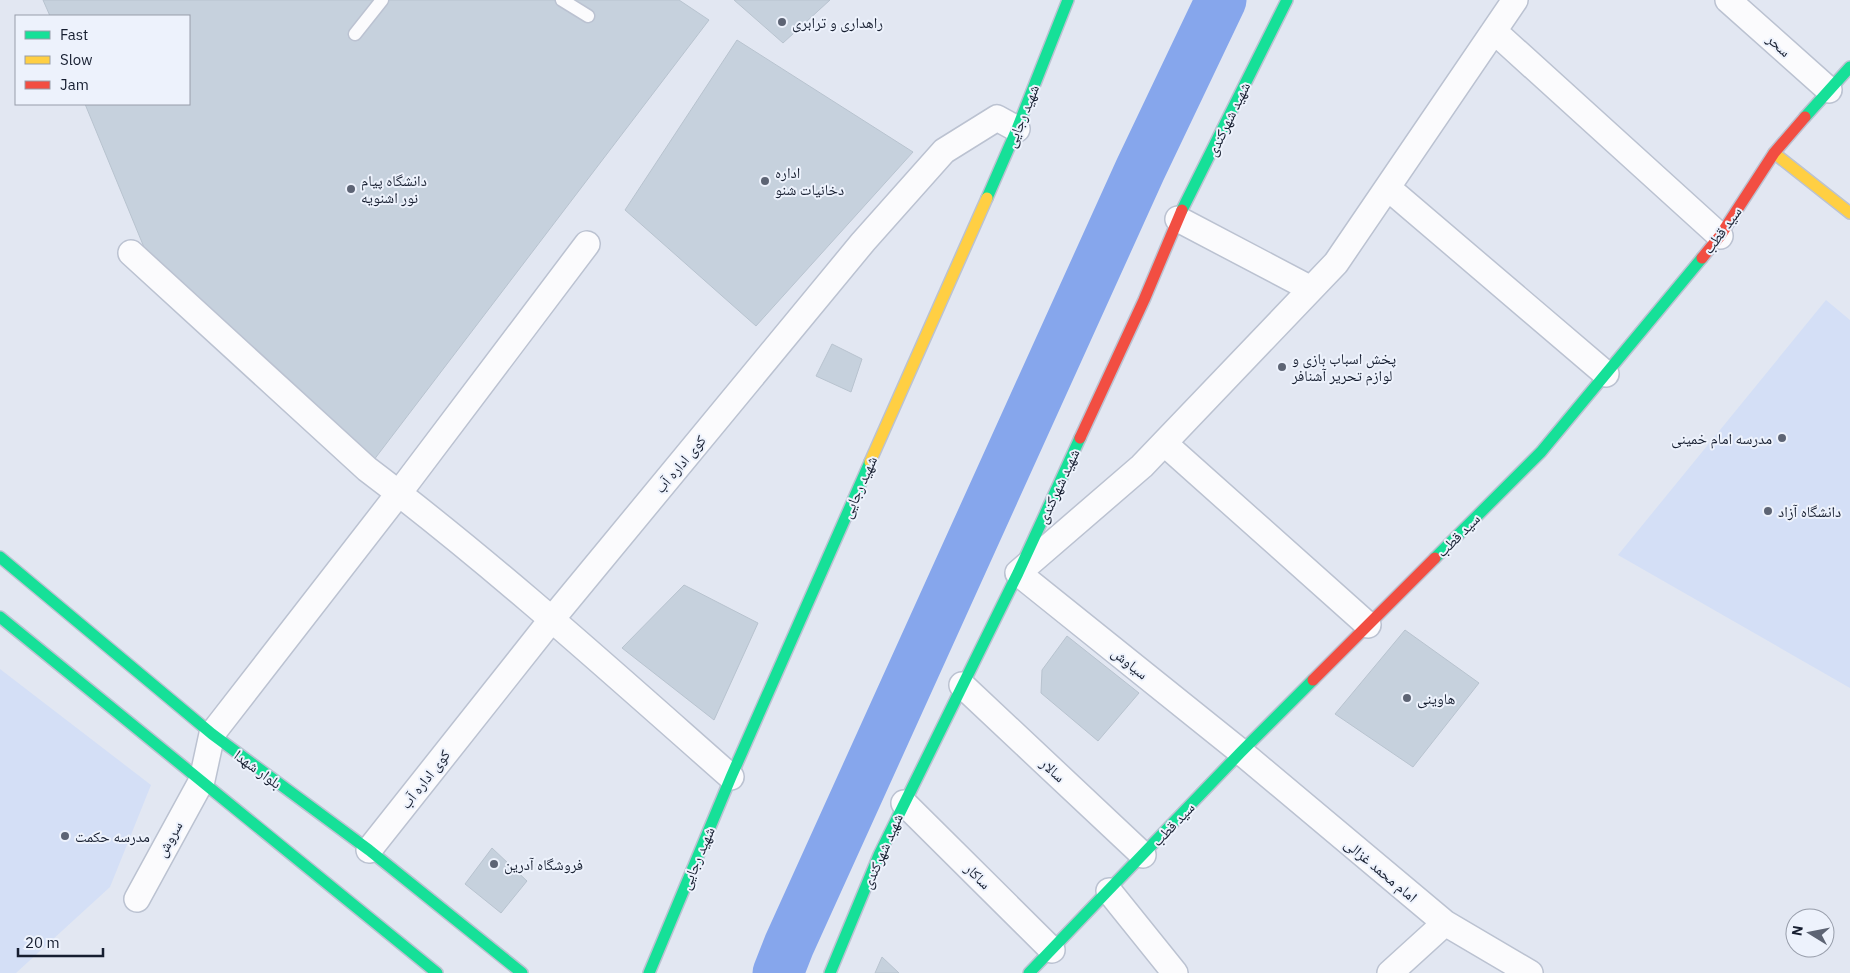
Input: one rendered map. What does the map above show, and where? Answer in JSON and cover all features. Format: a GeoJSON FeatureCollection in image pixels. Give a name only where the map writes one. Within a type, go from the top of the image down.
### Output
{"type":"FeatureCollection","features":[{"type":"Feature","properties":{"kind":"street","name":"شهید رجایی"},"geometry":{"type":"LineString","coordinates":[[649,973],[731,777],[1017,129],[1068,0]]}},
{"type":"Feature","properties":{"kind":"street","name":"شهید شهرکندی"},"geometry":{"type":"LineString","coordinates":[[830,973],[878,855],[1018,573],[1140,309],[1178,219],[1287,0]]}},
{"type":"Feature","properties":{"kind":"street"},"geometry":{"type":"LineString","coordinates":[[1018,573],[1142,466],[1336,263],[1515,0]]}},
{"type":"Feature","properties":{"kind":"street","name":"سحر"},"geometry":{"type":"LineString","coordinates":[[1728,0],[1829,90]]}},
{"type":"Feature","properties":{"kind":"street"},"geometry":{"type":"LineString","coordinates":[[1494,31],[1720,236]]}},
{"type":"Feature","properties":{"kind":"street","name":"سید قطب"},"geometry":{"type":"LineString","coordinates":[[1029,973],[1241,752],[1541,452],[1720,236],[1774,153],[1850,67]]}},
{"type":"Feature","properties":{"kind":"street","name":"کوی اداره آب"},"geometry":{"type":"LineString","coordinates":[[369,850],[552,619],[863,242],[944,151],[997,118],[1017,129]]}},
{"type":"Feature","properties":{"kind":"street"},"geometry":{"type":"LineString","coordinates":[[1774,153],[1850,214]]}},
{"type":"Feature","properties":{"kind":"street"},"geometry":{"type":"LineString","coordinates":[[1388,188],[1606,374]]}},
{"type":"Feature","properties":{"kind":"street"},"geometry":{"type":"LineString","coordinates":[[1178,219],[1311,289]]}},
{"type":"Feature","properties":{"kind":"street"},"geometry":{"type":"LineString","coordinates":[[212,734],[399,493],[587,244]]}},
{"type":"Feature","properties":{"kind":"street"},"geometry":{"type":"LineString","coordinates":[[132,253],[367,469],[399,493],[552,619],[731,777]]}},
{"type":"Feature","properties":{"kind":"street"},"geometry":{"type":"LineString","coordinates":[[1164,443],[1368,625]]}},
{"type":"Feature","properties":{"kind":"street","name":"بلوار شهدا"},"geometry":{"type":"LineString","coordinates":[[0,557],[212,734],[369,850],[522,973]]}},
{"type":"Feature","properties":{"kind":"street","name":"سیاوش"},"geometry":{"type":"LineString","coordinates":[[1018,573],[1241,752]]}},
{"type":"Feature","properties":{"kind":"street"},"geometry":{"type":"LineString","coordinates":[[0,617],[437,973]]}},
{"type":"Feature","properties":{"kind":"street","name":"سالار"},"geometry":{"type":"LineString","coordinates":[[962,685],[1144,855]]}},
{"type":"Feature","properties":{"kind":"street","name":"سروش"},"geometry":{"type":"LineString","coordinates":[[137,899],[202,780],[212,734]]}},
{"type":"Feature","properties":{"kind":"street","name":"امام محمد غزالی"},"geometry":{"type":"LineString","coordinates":[[1241,752],[1445,923],[1530,973]]}},
{"type":"Feature","properties":{"kind":"street","name":"ساکار"},"geometry":{"type":"LineString","coordinates":[[904,803],[1052,950]]}},
{"type":"Feature","properties":{"kind":"street"},"geometry":{"type":"LineString","coordinates":[[1109,891],[1175,973]]}},
{"type":"Feature","properties":{"kind":"street"},"geometry":{"type":"LineString","coordinates":[[1390,973],[1445,923]]}},
{"type":"Feature","properties":{"kind":"lane"},"geometry":{"type":"LineString","coordinates":[[354,34],[382,0]]}},
{"type":"Feature","properties":{"kind":"lane"},"geometry":{"type":"LineString","coordinates":[[562,0],[588,16]]}},
{"type":"Feature","properties":{"kind":"shaded area","name":"مدرسه امام خمینی"},"geometry":{"type":"Polygon","coordinates":[[[1826,300],[1850,320],[1850,688],[1618,555],[1826,300]]]}},
{"type":"Feature","properties":{"kind":"shaded area","name":"مدرسه حکمت"},"geometry":{"type":"Polygon","coordinates":[[[0,669],[151,785],[110,887],[16,973],[0,973],[0,669]]]}},
{"type":"Feature","properties":{"kind":"building","name":"دانشگاه پیام نور اشنویه"},"geometry":{"type":"Polygon","coordinates":[[[43,0],[679,0],[709,20],[367,469],[155,274],[85,105],[190,105],[190,15],[50,15],[43,0]]]}},
{"type":"Feature","properties":{"kind":"building","name":"راهداری و ترابری"},"geometry":{"type":"Polygon","coordinates":[[[734,0],[830,0],[783,43],[734,0]]]}},
{"type":"Feature","properties":{"kind":"building","name":"اداره دخانیات شنو"},"geometry":{"type":"Polygon","coordinates":[[[737,40],[913,152],[756,326],[625,210],[737,40]]]}},
{"type":"Feature","properties":{"kind":"building"},"geometry":{"type":"Polygon","coordinates":[[[832,344],[862,359],[851,392],[816,376],[832,344]]]}},
{"type":"Feature","properties":{"kind":"building"},"geometry":{"type":"Polygon","coordinates":[[[684,585],[758,623],[714,720],[622,648],[684,585]]]}},
{"type":"Feature","properties":{"kind":"building","name":"هاوینی"},"geometry":{"type":"Polygon","coordinates":[[[1405,630],[1479,683],[1413,767],[1335,714],[1405,630]]]}},
{"type":"Feature","properties":{"kind":"building"},"geometry":{"type":"Polygon","coordinates":[[[1067,636],[1139,693],[1098,741],[1041,693],[1042,670],[1067,636]]]}},
{"type":"Feature","properties":{"kind":"building","name":"فروشگاه آدرین"},"geometry":{"type":"Polygon","coordinates":[[[492,848],[527,881],[501,913],[465,884],[492,848]]]}},
{"type":"Feature","properties":{"kind":"building"},"geometry":{"type":"Polygon","coordinates":[[[882,957],[899,973],[875,973],[882,957]]]}},
{"type":"Feature","properties":{"kind":"waterway"},"geometry":{"type":"LineString","coordinates":[[778,973],[1140,170],[1221,0]]}},
{"type":"Feature","properties":{"kind":"traffic: fast"},"geometry":{"type":"LineString","coordinates":[[987,198],[1017,129],[1068,0]]}},
{"type":"Feature","properties":{"kind":"traffic: fast"},"geometry":{"type":"LineString","coordinates":[[1182,210],[1287,0]]}},
{"type":"Feature","properties":{"kind":"traffic: fast"},"geometry":{"type":"LineString","coordinates":[[1805,117],[1850,67]]}},
{"type":"Feature","properties":{"kind":"traffic: fast"},"geometry":{"type":"LineString","coordinates":[[1435,558],[1541,452],[1702,258]]}},
{"type":"Feature","properties":{"kind":"traffic: fast"},"geometry":{"type":"LineString","coordinates":[[830,973],[879,855],[1018,573],[1080,438]]}},
{"type":"Feature","properties":{"kind":"traffic: fast"},"geometry":{"type":"LineString","coordinates":[[649,973],[731,777],[870,462]]}},
{"type":"Feature","properties":{"kind":"traffic: fast"},"geometry":{"type":"LineString","coordinates":[[0,557],[212,734],[369,850],[522,973]]}},
{"type":"Feature","properties":{"kind":"traffic: fast"},"geometry":{"type":"LineString","coordinates":[[0,617],[437,973]]}},
{"type":"Feature","properties":{"kind":"traffic: fast"},"geometry":{"type":"LineString","coordinates":[[1029,973],[1241,752],[1313,680]]}},
{"type":"Feature","properties":{"kind":"traffic: slow"},"geometry":{"type":"LineString","coordinates":[[1774,153],[1850,213]]}},
{"type":"Feature","properties":{"kind":"traffic: slow"},"geometry":{"type":"LineString","coordinates":[[870,462],[987,198]]}},
{"type":"Feature","properties":{"kind":"traffic: jam"},"geometry":{"type":"LineString","coordinates":[[1702,258],[1720,236],[1774,153],[1805,117]]}},
{"type":"Feature","properties":{"kind":"traffic: jam"},"geometry":{"type":"LineString","coordinates":[[1080,438],[1144,300],[1182,210]]}},
{"type":"Feature","properties":{"kind":"traffic: jam"},"geometry":{"type":"LineString","coordinates":[[1313,680],[1435,558]]}},
{"type":"Feature","properties":{"kind":"place","name":"راهداری و ترابری"},"geometry":{"type":"Point","coordinates":[782,22]}},
{"type":"Feature","properties":{"kind":"place","name":"اداره دخانیات شنو"},"geometry":{"type":"Point","coordinates":[765,181]}},
{"type":"Feature","properties":{"kind":"place","name":"دانشگاه پیام نور اشنویه"},"geometry":{"type":"Point","coordinates":[351,189]}},
{"type":"Feature","properties":{"kind":"place","name":"پخش اسباب بازی و لوازم تحریر آشنافر"},"geometry":{"type":"Point","coordinates":[1282,367]}},
{"type":"Feature","properties":{"kind":"place","name":"مدرسه امام خمینی"},"geometry":{"type":"Point","coordinates":[1782,438]}},
{"type":"Feature","properties":{"kind":"place","name":"دانشگاه آزاد"},"geometry":{"type":"Point","coordinates":[1768,511]}},
{"type":"Feature","properties":{"kind":"place","name":"هاوینی"},"geometry":{"type":"Point","coordinates":[1407,698]}},
{"type":"Feature","properties":{"kind":"place","name":"مدرسه حکمت"},"geometry":{"type":"Point","coordinates":[65,836]}},
{"type":"Feature","properties":{"kind":"place","name":"فروشگاه آدرین"},"geometry":{"type":"Point","coordinates":[494,864]}}]}
